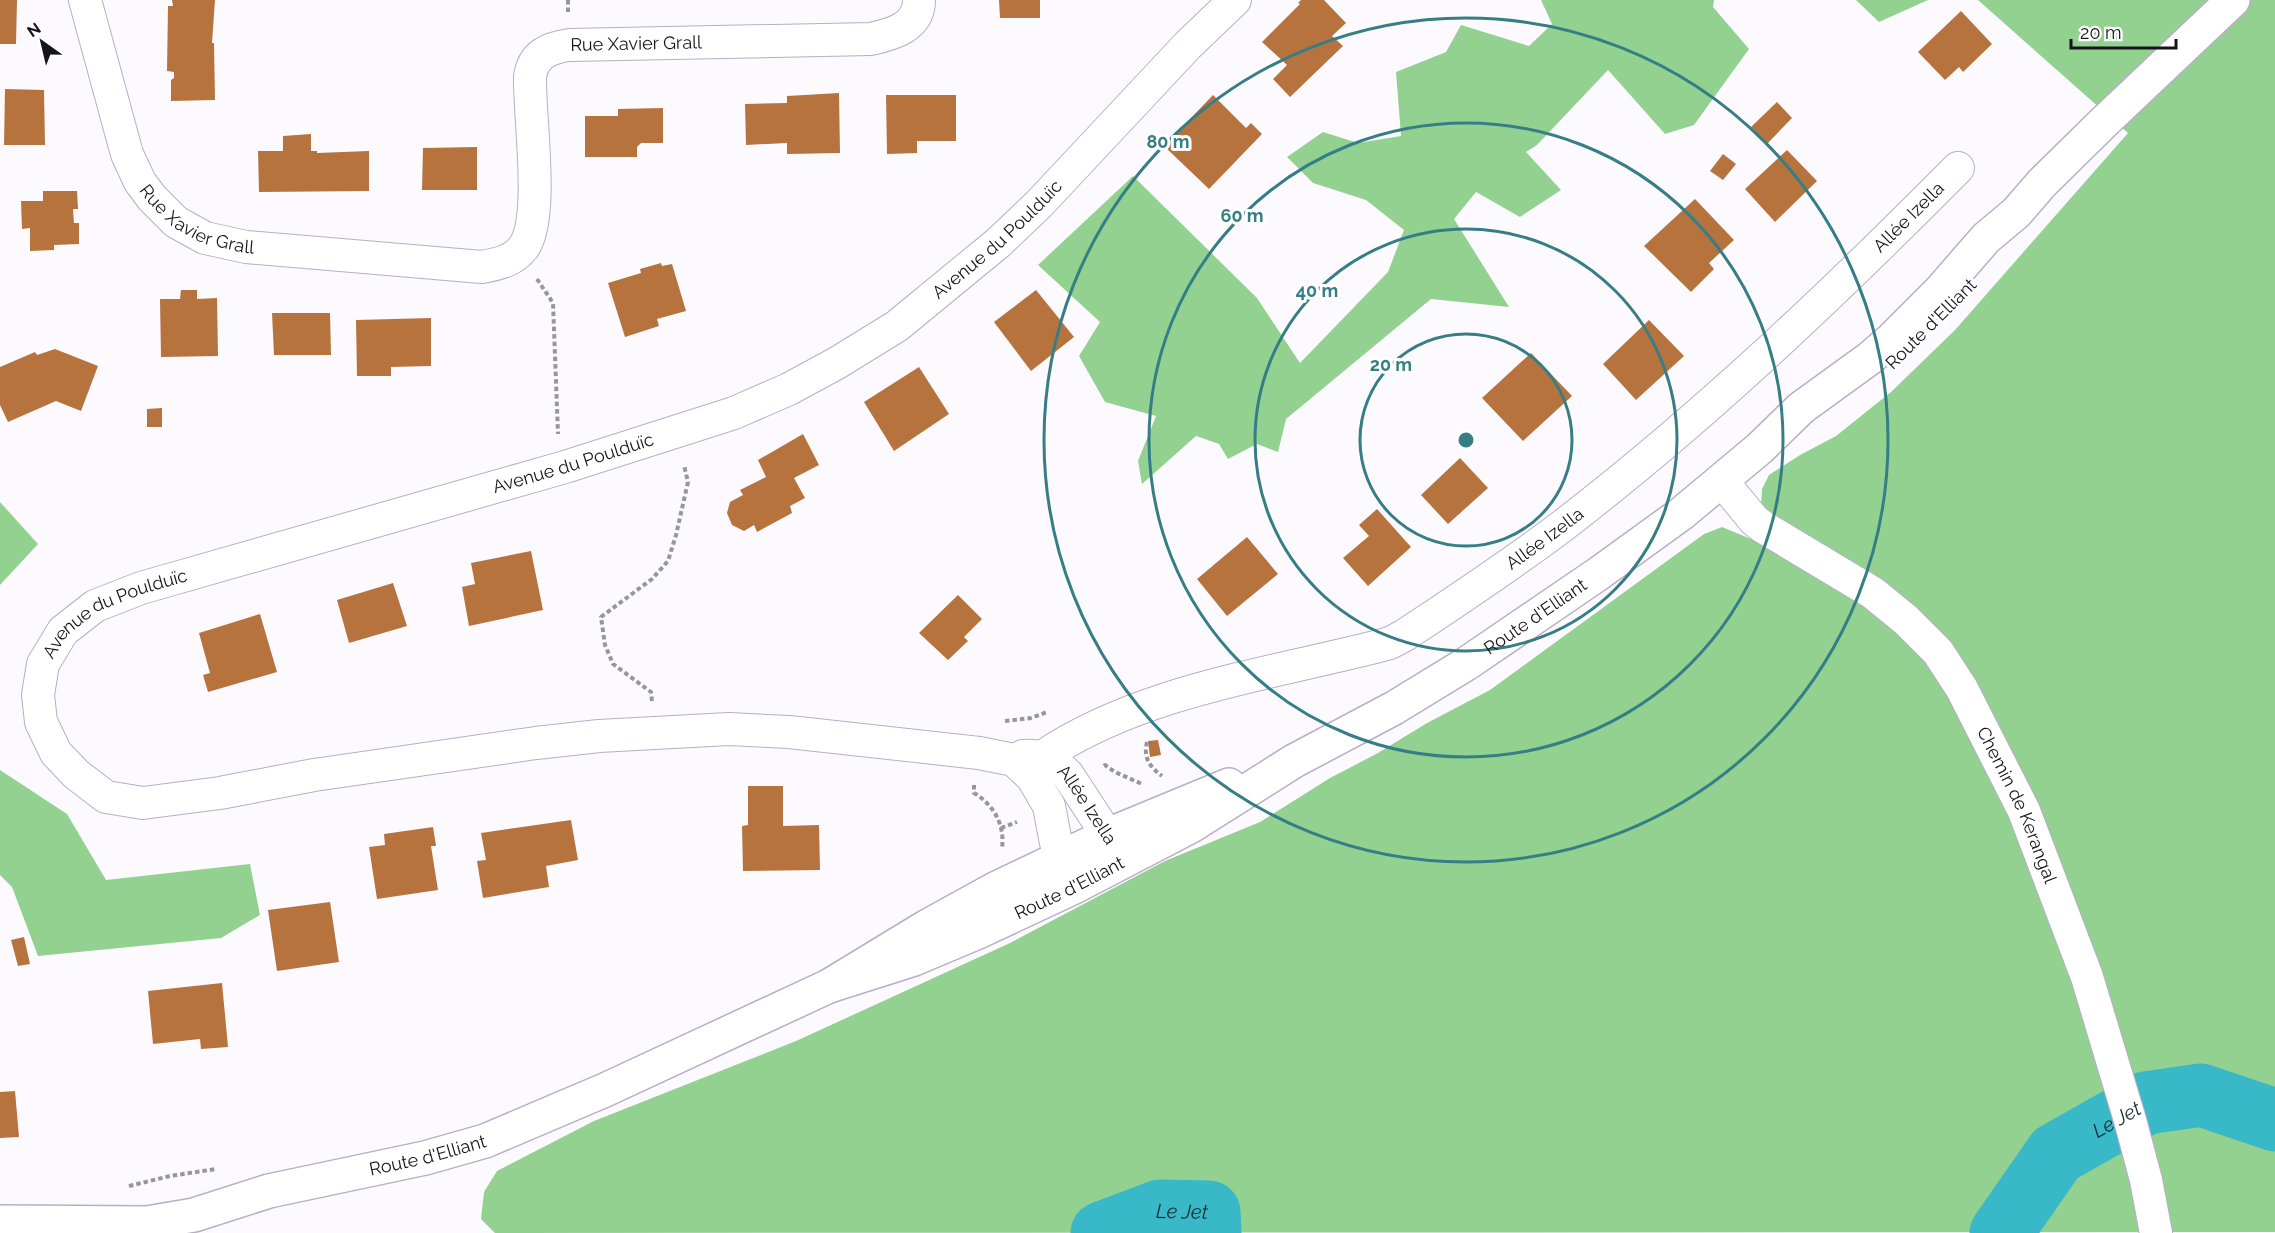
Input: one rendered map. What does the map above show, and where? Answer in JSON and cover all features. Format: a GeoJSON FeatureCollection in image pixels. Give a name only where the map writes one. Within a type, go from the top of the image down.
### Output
{"type":"FeatureCollection","features":[{"type":"Feature","properties":{"kind":"street","name":"Rue Xavier Grall"},"geometry":{"type":"LineString","coordinates":[[86,0],[121,136],[133,168],[152,198],[176,222],[194,234],[246,248],[482,267],[499,264],[520,252],[530,237],[535,204],[530,77],[535,61],[546,51],[569,45],[871,39],[893,34],[907,26],[919,8],[919,0]]}},
{"type":"Feature","properties":{"kind":"street","name":"Avenue du Poulduïc"},"geometry":{"type":"LineString","coordinates":[[1028,758],[789,732],[729,729],[655,732],[537,743],[314,775],[220,793],[143,803],[106,797],[76,774],[56,753],[41,722],[38,695],[43,664],[63,631],[95,606],[141,588],[565,467],[762,402],[837,363],[897,326],[998,243],[1039,204],[1188,45],[1235,0]]}},
{"type":"Feature","properties":{"kind":"street","name":"Route d'Elliant"},"geometry":{"type":"LineString","coordinates":[[0,1222],[195,1224],[269,1191],[426,1158],[485,1141],[605,1090],[829,986],[953,911],[1060,857],[1116,848],[1191,826],[1294,761],[1394,708],[1466,664],[1640,545],[1760,448],[1801,408],[1870,358],[1892,339],[1940,291],[1986,238],[2016,213],[2042,183],[2233,0]]}},
{"type":"Feature","properties":{"kind":"street","name":"Allée Izella"},"geometry":{"type":"LineString","coordinates":[[1028,758],[1081,732],[1164,700],[1390,643],[1444,609],[1564,525],[1665,443],[1775,345],[1958,168]]}},
{"type":"Feature","properties":{"kind":"street","name":"Chemin de Kerangal"},"geometry":{"type":"LineString","coordinates":[[1721,480],[1762,527],[1873,593],[1906,620],[1938,652],[1962,689],[2028,822],[2087,977],[2146,1180],[2156,1233]]}},
{"type":"Feature","properties":{"kind":"street","name":"Allée Izella"},"geometry":{"type":"LineString","coordinates":[[1028,758],[1060,767],[1116,848]]}},
{"type":"Feature","properties":{"kind":"street"},"geometry":{"type":"LineString","coordinates":[[1028,758],[1032,777],[1049,806],[1060,857],[1072,888]]}},
{"type":"Feature","properties":{"kind":"street","name":"Route d'Elliant"},"geometry":{"type":"LineString","coordinates":[[829,986],[914,958],[978,932],[1072,888],[1116,848]]}},
{"type":"Feature","properties":{"kind":"path"},"geometry":{"type":"LineString","coordinates":[[520,252],[553,303],[558,430],[565,467]]}},
{"type":"Feature","properties":{"kind":"path"},"geometry":{"type":"LineString","coordinates":[[651,692],[613,664],[605,645],[601,617],[652,579],[668,561],[688,482]]}},
{"type":"Feature","properties":{"kind":"path"},"geometry":{"type":"LineString","coordinates":[[1164,700],[1145,749],[1146,760],[1150,767],[1166,780]]}},
{"type":"Feature","properties":{"kind":"path"},"geometry":{"type":"LineString","coordinates":[[979,753],[974,793],[988,803],[999,820],[1002,847],[998,854]]}},
{"type":"Feature","properties":{"kind":"path"},"geometry":{"type":"LineString","coordinates":[[127,1187],[170,1176],[227,1167]]}},
{"type":"Feature","properties":{"kind":"green space"},"geometry":{"type":"Polygon","coordinates":[[[1541,0],[1714,0],[1713,7],[1749,49],[1694,125],[1665,134],[1608,70],[1537,145],[1526,152],[1561,190],[1520,217],[1476,192],[1454,219],[1509,307],[1431,299],[1286,419],[1278,452],[1257,444],[1228,459],[1219,444],[1196,436],[1142,484],[1138,461],[1156,416],[1105,402],[1079,356],[1100,322],[1038,265],[1133,176],[1257,298],[1300,363],[1388,272],[1404,230],[1366,200],[1313,183],[1287,157],[1323,132],[1358,143],[1401,136],[1396,72],[1446,52],[1461,25],[1529,46],[1552,24],[1541,0]]]}},
{"type":"Feature","properties":{"kind":"green space"},"geometry":{"type":"Polygon","coordinates":[[[1856,0],[1928,0],[1879,22],[1856,0]]]}},
{"type":"Feature","properties":{"kind":"green space"},"geometry":{"type":"Polygon","coordinates":[[[1978,0],[2275,0],[2275,1232],[495,1233],[481,1219],[484,1192],[497,1171],[594,1121],[796,1041],[1010,943],[1165,861],[1260,822],[1330,778],[1490,690],[1704,534],[1722,527],[1751,539],[1772,523],[1761,506],[1762,489],[1769,475],[1836,436],[1891,392],[1955,330],[2128,133],[1978,0]]]}},
{"type":"Feature","properties":{"kind":"green space"},"geometry":{"type":"Polygon","coordinates":[[[0,502],[38,544],[0,585],[0,502]]]}},
{"type":"Feature","properties":{"kind":"green space"},"geometry":{"type":"Polygon","coordinates":[[[0,770],[67,814],[106,880],[250,864],[260,915],[221,938],[38,956],[12,887],[0,875],[0,770]]]}},
{"type":"Feature","properties":{"kind":"building"},"geometry":{"type":"Polygon","coordinates":[[[0,0],[17,0],[16,44],[0,44],[0,0]]]}},
{"type":"Feature","properties":{"kind":"building"},"geometry":{"type":"Polygon","coordinates":[[[172,0],[215,0],[212,43],[214,43],[215,100],[171,101],[171,80],[174,78],[174,72],[167,71],[168,6],[173,6],[172,0]]]}},
{"type":"Feature","properties":{"kind":"building"},"geometry":{"type":"Polygon","coordinates":[[[999,0],[1040,0],[1040,18],[1000,18],[999,0]]]}},
{"type":"Feature","properties":{"kind":"building"},"geometry":{"type":"Polygon","coordinates":[[[1301,0],[1324,0],[1346,23],[1332,36],[1343,46],[1290,97],[1273,79],[1287,65],[1262,42],[1300,4],[1298,3],[1301,0]]]}},
{"type":"Feature","properties":{"kind":"building"},"geometry":{"type":"Polygon","coordinates":[[[1961,11],[1992,44],[1963,72],[1959,67],[1945,80],[1918,52],[1961,11]]]}},
{"type":"Feature","properties":{"kind":"building"},"geometry":{"type":"Polygon","coordinates":[[[5,89],[44,90],[45,145],[4,145],[5,89]]]}},
{"type":"Feature","properties":{"kind":"building"},"geometry":{"type":"Polygon","coordinates":[[[839,93],[840,153],[787,154],[787,143],[746,145],[745,104],[787,103],[787,96],[839,93]]]}},
{"type":"Feature","properties":{"kind":"building"},"geometry":{"type":"Polygon","coordinates":[[[886,95],[956,95],[956,141],[917,141],[917,153],[887,154],[886,95]]]}},
{"type":"Feature","properties":{"kind":"building"},"geometry":{"type":"Polygon","coordinates":[[[1213,95],[1246,128],[1251,123],[1262,134],[1209,189],[1164,146],[1213,95]]]}},
{"type":"Feature","properties":{"kind":"building"},"geometry":{"type":"Polygon","coordinates":[[[1777,102],[1792,118],[1767,144],[1751,127],[1777,102]]]}},
{"type":"Feature","properties":{"kind":"building"},"geometry":{"type":"Polygon","coordinates":[[[663,108],[663,143],[641,143],[637,147],[637,157],[585,157],[585,116],[618,116],[618,109],[663,108]]]}},
{"type":"Feature","properties":{"kind":"building"},"geometry":{"type":"Polygon","coordinates":[[[311,134],[311,151],[317,151],[317,153],[369,151],[369,191],[259,192],[258,151],[283,151],[283,136],[311,134]]]}},
{"type":"Feature","properties":{"kind":"building"},"geometry":{"type":"Polygon","coordinates":[[[477,147],[477,190],[422,190],[423,148],[477,147]]]}},
{"type":"Feature","properties":{"kind":"building"},"geometry":{"type":"Polygon","coordinates":[[[1787,150],[1817,181],[1775,222],[1745,189],[1787,150]]]}},
{"type":"Feature","properties":{"kind":"building"},"geometry":{"type":"Polygon","coordinates":[[[1723,154],[1736,164],[1723,180],[1710,171],[1723,154]]]}},
{"type":"Feature","properties":{"kind":"building"},"geometry":{"type":"Polygon","coordinates":[[[43,191],[77,191],[78,209],[73,209],[74,223],[79,223],[79,244],[54,245],[54,250],[30,251],[30,228],[22,229],[21,201],[43,201],[43,191]]]}},
{"type":"Feature","properties":{"kind":"building"},"geometry":{"type":"Polygon","coordinates":[[[1695,199],[1734,240],[1709,263],[1714,269],[1691,292],[1644,246],[1695,199]]]}},
{"type":"Feature","properties":{"kind":"building"},"geometry":{"type":"Polygon","coordinates":[[[661,263],[662,266],[672,264],[686,311],[657,319],[659,326],[625,337],[608,283],[641,273],[640,269],[661,263]]]}},
{"type":"Feature","properties":{"kind":"building"},"geometry":{"type":"Polygon","coordinates":[[[181,290],[197,290],[197,299],[217,298],[218,356],[161,357],[160,299],[180,299],[181,290]]]}},
{"type":"Feature","properties":{"kind":"building"},"geometry":{"type":"Polygon","coordinates":[[[1036,290],[1074,337],[1031,371],[994,322],[1036,290]]]}},
{"type":"Feature","properties":{"kind":"building"},"geometry":{"type":"Polygon","coordinates":[[[272,313],[330,313],[331,355],[274,355],[272,313]]]}},
{"type":"Feature","properties":{"kind":"building"},"geometry":{"type":"Polygon","coordinates":[[[431,318],[431,366],[391,367],[391,376],[357,376],[356,320],[431,318]]]}},
{"type":"Feature","properties":{"kind":"building"},"geometry":{"type":"Polygon","coordinates":[[[1649,320],[1684,356],[1636,400],[1603,364],[1649,320]]]}},
{"type":"Feature","properties":{"kind":"building"},"geometry":{"type":"Polygon","coordinates":[[[55,349],[98,366],[81,411],[56,401],[8,422],[0,405],[0,367],[35,352],[37,355],[55,349]]]}},
{"type":"Feature","properties":{"kind":"building"},"geometry":{"type":"Polygon","coordinates":[[[1531,353],[1572,396],[1523,441],[1482,398],[1531,353]]]}},
{"type":"Feature","properties":{"kind":"building"},"geometry":{"type":"Polygon","coordinates":[[[919,367],[949,414],[894,451],[864,402],[919,367]]]}},
{"type":"Feature","properties":{"kind":"building"},"geometry":{"type":"Polygon","coordinates":[[[162,408],[162,427],[147,427],[147,409],[162,408]]]}},
{"type":"Feature","properties":{"kind":"building"},"geometry":{"type":"Polygon","coordinates":[[[803,434],[819,465],[794,478],[805,498],[790,506],[792,513],[757,532],[754,525],[744,531],[732,525],[727,513],[730,502],[743,495],[740,490],[766,477],[758,460],[803,434]]]}},
{"type":"Feature","properties":{"kind":"building"},"geometry":{"type":"Polygon","coordinates":[[[1460,458],[1488,488],[1448,524],[1421,495],[1460,458]]]}},
{"type":"Feature","properties":{"kind":"building"},"geometry":{"type":"Polygon","coordinates":[[[1377,509],[1411,547],[1368,586],[1343,558],[1369,536],[1359,525],[1377,509]]]}},
{"type":"Feature","properties":{"kind":"building"},"geometry":{"type":"Polygon","coordinates":[[[1247,537],[1278,574],[1227,616],[1197,579],[1247,537]]]}},
{"type":"Feature","properties":{"kind":"building"},"geometry":{"type":"Polygon","coordinates":[[[531,551],[543,610],[469,626],[462,587],[475,584],[471,563],[531,551]]]}},
{"type":"Feature","properties":{"kind":"building"},"geometry":{"type":"Polygon","coordinates":[[[393,583],[407,626],[349,643],[337,600],[393,583]]]}},
{"type":"Feature","properties":{"kind":"building"},"geometry":{"type":"Polygon","coordinates":[[[958,595],[982,619],[964,637],[968,641],[948,660],[919,633],[958,595]]]}},
{"type":"Feature","properties":{"kind":"building"},"geometry":{"type":"Polygon","coordinates":[[[260,614],[277,672],[208,692],[203,675],[210,673],[199,633],[260,614]]]}},
{"type":"Feature","properties":{"kind":"building"},"geometry":{"type":"Polygon","coordinates":[[[1158,740],[1161,755],[1150,757],[1148,741],[1158,740]]]}},
{"type":"Feature","properties":{"kind":"building"},"geometry":{"type":"Polygon","coordinates":[[[748,786],[783,786],[783,826],[819,825],[820,870],[743,871],[742,826],[748,825],[748,786]]]}},
{"type":"Feature","properties":{"kind":"building"},"geometry":{"type":"Polygon","coordinates":[[[571,820],[578,860],[546,866],[549,887],[483,898],[477,861],[486,860],[481,833],[571,820]]]}},
{"type":"Feature","properties":{"kind":"building"},"geometry":{"type":"Polygon","coordinates":[[[433,827],[436,846],[431,846],[438,890],[377,899],[369,847],[385,845],[384,834],[433,827]]]}},
{"type":"Feature","properties":{"kind":"building"},"geometry":{"type":"Polygon","coordinates":[[[330,902],[339,962],[277,971],[268,910],[330,902]]]}},
{"type":"Feature","properties":{"kind":"building"},"geometry":{"type":"Polygon","coordinates":[[[24,937],[30,964],[18,966],[11,940],[24,937]]]}},
{"type":"Feature","properties":{"kind":"building"},"geometry":{"type":"Polygon","coordinates":[[[222,983],[228,1047],[201,1049],[200,1039],[153,1044],[148,991],[222,983]]]}},
{"type":"Feature","properties":{"kind":"building"},"geometry":{"type":"Polygon","coordinates":[[[15,1091],[19,1137],[0,1138],[0,1092],[15,1091]]]}},
{"type":"Feature","properties":{"kind":"waterway","name":"Le Jet"},"geometry":{"type":"LineString","coordinates":[[2001,1233],[2056,1154],[2146,1103],[2201,1095],[2275,1120]]}},
{"type":"Feature","properties":{"kind":"waterway","name":"Le Jet"},"geometry":{"type":"LineString","coordinates":[[1102,1233],[1160,1211],[1209,1212],[1210,1233]]}}]}
